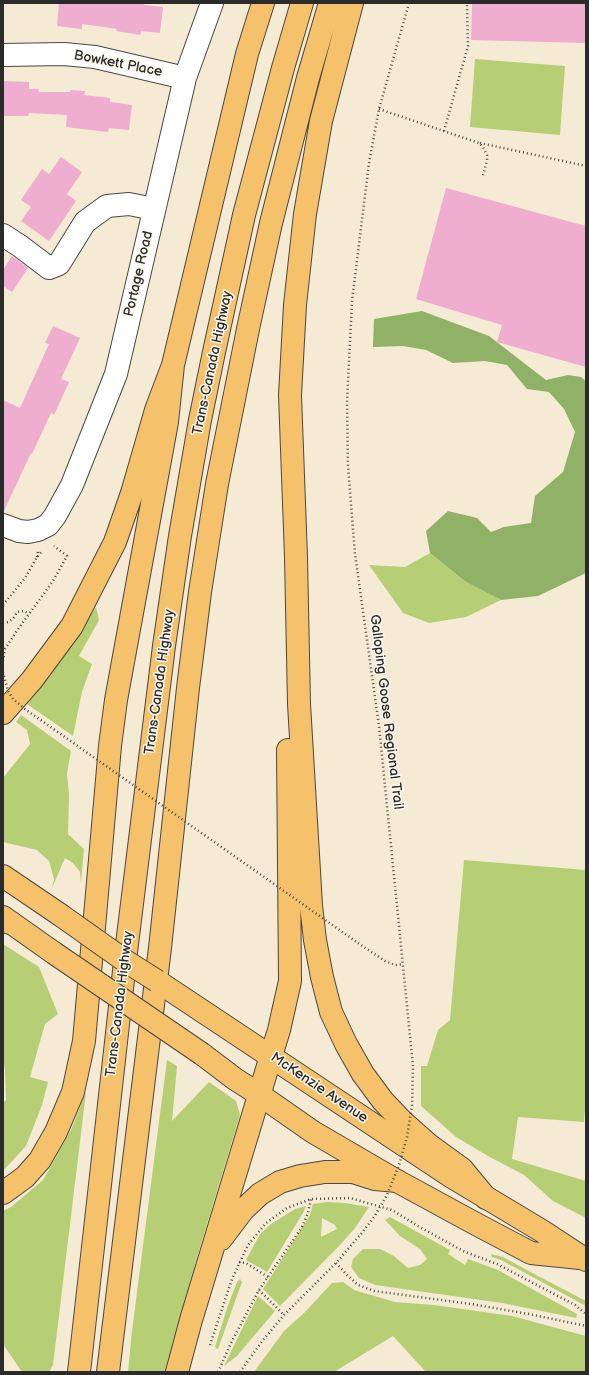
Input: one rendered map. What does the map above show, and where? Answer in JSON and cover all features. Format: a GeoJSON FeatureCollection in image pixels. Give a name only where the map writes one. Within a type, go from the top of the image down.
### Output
{"type":"FeatureCollection","features":[{"type":"Feature","properties":{"kind":"main road"},"geometry":{"type":"LineString","coordinates":[[3,713],[32,680],[72,626],[115,542],[132,493],[156,410],[173,364],[247,54],[263,3]]}},
{"type":"Feature","properties":{"kind":"main road","name":"Trans-Canada Highway"},"geometry":{"type":"LineString","coordinates":[[79,1372],[127,944],[164,646],[180,536],[200,420],[244,215],[302,3]]}},
{"type":"Feature","properties":{"kind":"main road","name":"Trans-Canada Highway"},"geometry":{"type":"LineString","coordinates":[[108,1372],[160,948],[190,673],[200,592],[216,492],[242,357],[271,223],[308,78],[330,3]]}},
{"type":"Feature","properties":{"kind":"main road"},"geometry":{"type":"LineString","coordinates":[[352,3],[321,122],[305,214],[295,305],[290,395],[296,557],[299,704],[311,905],[315,940],[331,1012],[346,1044],[363,1074],[383,1101],[403,1122],[429,1145],[462,1168],[486,1198]]}},
{"type":"Feature","properties":{"kind":"main road"},"geometry":{"type":"LineString","coordinates":[[3,1193],[24,1177],[40,1160],[56,1132],[73,1092],[84,1042],[110,746],[116,700],[167,422],[173,364]]}},
{"type":"Feature","properties":{"kind":"main road"},"geometry":{"type":"LineString","coordinates":[[177,1372],[191,1320],[279,1030],[290,981],[288,743],[299,704]]}},
{"type":"Feature","properties":{"kind":"main road","name":"McKenzie Avenue"},"geometry":{"type":"LineString","coordinates":[[3,876],[124,960],[452,1177],[542,1231],[584,1259]]}},
{"type":"Feature","properties":{"kind":"main road","name":"McKenzie Avenue"},"geometry":{"type":"LineString","coordinates":[[6,920],[313,1132],[397,1181],[531,1253],[584,1259]]}},
{"type":"Feature","properties":{"kind":"main road"},"geometry":{"type":"LineString","coordinates":[[213,1249],[243,1210],[260,1194],[280,1182],[300,1176],[325,1172],[353,1172],[375,1179],[397,1181]]}},
{"type":"Feature","properties":{"kind":"street","name":"Portage Road"},"geometry":{"type":"LineString","coordinates":[[44,537],[48,525],[55,516],[72,485],[116,374],[185,78],[212,3]]}},
{"type":"Feature","properties":{"kind":"street","name":"Bowkett Place"},"geometry":{"type":"LineString","coordinates":[[3,55],[64,54],[95,56],[185,78]]}},
{"type":"Feature","properties":{"kind":"street"},"geometry":{"type":"LineString","coordinates":[[3,235],[50,268],[59,264],[85,222],[107,206],[129,204],[154,211]]}},
{"type":"Feature","properties":{"kind":"street"},"geometry":{"type":"LineString","coordinates":[[3,525],[19,531],[44,537]]}},
{"type":"Feature","properties":{"kind":"path","name":"Galloping Goose Regional Trail"},"geometry":{"type":"LineString","coordinates":[[240,1372],[263,1340],[284,1315],[336,1263],[374,1218],[387,1195],[399,1165],[408,1137],[412,1106],[413,1066],[404,964],[380,734],[355,554],[348,466],[346,402],[352,301],[363,202],[379,109],[409,3]]}},
{"type":"Feature","properties":{"kind":"path"},"geometry":{"type":"LineString","coordinates":[[444,131],[468,46],[467,3]]}},
{"type":"Feature","properties":{"kind":"path"},"geometry":{"type":"LineString","coordinates":[[379,109],[479,142],[586,166]]}},
{"type":"Feature","properties":{"kind":"path"},"geometry":{"type":"LineString","coordinates":[[479,142],[484,147],[487,155],[483,176]]}},
{"type":"Feature","properties":{"kind":"path"},"geometry":{"type":"LineString","coordinates":[[3,661],[5,649],[54,581],[67,556],[44,537]]}},
{"type":"Feature","properties":{"kind":"path"},"geometry":{"type":"LineString","coordinates":[[3,605],[25,578],[37,557]]}},
{"type":"Feature","properties":{"kind":"path"},"geometry":{"type":"LineString","coordinates":[[3,623],[13,619],[17,612],[24,611],[29,614]]}},
{"type":"Feature","properties":{"kind":"path"},"geometry":{"type":"LineString","coordinates":[[3,672],[8,691],[13,699],[25,710],[358,943],[385,961],[395,965],[404,964]]}},
{"type":"Feature","properties":{"kind":"path"},"geometry":{"type":"LineString","coordinates":[[210,1345],[232,1279],[248,1244],[266,1223],[286,1208],[311,1199],[350,1198],[392,1210],[463,1251],[497,1264],[575,1305],[586,1314]]}},
{"type":"Feature","properties":{"kind":"path"},"geometry":{"type":"LineString","coordinates":[[218,1372],[231,1343],[260,1290],[302,1227],[308,1213],[311,1199]]}},
{"type":"Feature","properties":{"kind":"path"},"geometry":{"type":"LineString","coordinates":[[239,1262],[246,1263],[268,1277]]}},
{"type":"Feature","properties":{"kind":"path"},"geometry":{"type":"LineString","coordinates":[[336,1263],[346,1275],[358,1285],[374,1291],[472,1304],[586,1326]]}},
{"type":"Feature","properties":{"kind":"path"},"geometry":{"type":"LineString","coordinates":[[260,1290],[284,1315]]}},
{"type":"Feature","properties":{"kind":"green space"},"geometry":{"type":"Polygon","coordinates":[[[475,59],[565,66],[560,135],[470,127],[475,59]]]}},
{"type":"Feature","properties":{"kind":"green space"},"geometry":{"type":"Polygon","coordinates":[[[422,311],[489,336],[546,380],[568,375],[581,377],[586,381],[586,573],[538,596],[501,600],[466,582],[430,553],[426,531],[448,511],[477,518],[491,532],[504,527],[531,523],[535,496],[563,472],[575,432],[564,409],[549,392],[527,389],[507,365],[485,361],[453,363],[426,350],[403,346],[373,347],[374,319],[422,311]]]}},
{"type":"Feature","properties":{"kind":"green space"},"geometry":{"type":"Polygon","coordinates":[[[430,553],[466,582],[501,600],[466,617],[429,623],[403,613],[369,565],[405,567],[430,553]]]}},
{"type":"Feature","properties":{"kind":"green space"},"geometry":{"type":"Polygon","coordinates":[[[96,607],[99,620],[79,656],[92,664],[82,692],[73,736],[27,704],[69,648],[96,607]]]}},
{"type":"Feature","properties":{"kind":"green space"},"geometry":{"type":"Polygon","coordinates":[[[21,715],[71,751],[67,773],[69,795],[68,834],[84,849],[81,883],[80,872],[73,863],[65,858],[52,888],[54,879],[49,861],[37,850],[3,842],[3,778],[30,744],[27,730],[16,722],[21,715]]]}},
{"type":"Feature","properties":{"kind":"green space"},"geometry":{"type":"Polygon","coordinates":[[[464,860],[586,870],[586,1098],[584,1122],[518,1117],[512,1159],[586,1181],[586,1218],[553,1201],[524,1175],[456,1137],[421,1106],[421,1066],[427,1066],[438,1030],[450,1020],[464,860]]]}},
{"type":"Feature","properties":{"kind":"green space"},"geometry":{"type":"Polygon","coordinates":[[[3,944],[39,967],[58,1014],[45,1024],[30,1077],[48,1082],[42,1105],[26,1146],[3,1171],[3,1103],[6,1100],[3,1056],[3,944]]]}},
{"type":"Feature","properties":{"kind":"green space"},"geometry":{"type":"Polygon","coordinates":[[[167,1060],[177,1066],[172,1121],[209,1082],[236,1101],[240,1115],[197,1257],[168,1372],[128,1372],[132,1331],[167,1060]]]}},
{"type":"Feature","properties":{"kind":"green space"},"geometry":{"type":"Polygon","coordinates":[[[86,1092],[53,1365],[49,1372],[22,1372],[3,1344],[3,1211],[11,1207],[43,1180],[71,1130],[86,1092]]]}},
{"type":"Feature","properties":{"kind":"green space"},"geometry":{"type":"Polygon","coordinates":[[[328,1202],[369,1207],[355,1228],[340,1245],[280,1306],[263,1289],[310,1215],[313,1204],[328,1202]],[[322,1218],[321,1237],[337,1229],[335,1225],[322,1218]]]}},
{"type":"Feature","properties":{"kind":"green space"},"geometry":{"type":"Polygon","coordinates":[[[306,1206],[267,1272],[246,1260],[260,1234],[271,1224],[295,1209],[306,1206]]]}},
{"type":"Feature","properties":{"kind":"green space"},"geometry":{"type":"Polygon","coordinates":[[[390,1217],[450,1250],[448,1254],[465,1265],[468,1259],[498,1270],[577,1314],[576,1318],[502,1303],[375,1285],[359,1278],[351,1267],[353,1259],[363,1249],[380,1249],[394,1256],[408,1268],[420,1265],[427,1259],[420,1249],[400,1236],[385,1220],[390,1217]]]}},
{"type":"Feature","properties":{"kind":"green space"},"geometry":{"type":"Polygon","coordinates":[[[491,1254],[503,1257],[586,1301],[586,1306],[501,1260],[492,1257],[491,1254]]]}},
{"type":"Feature","properties":{"kind":"green space"},"geometry":{"type":"Polygon","coordinates":[[[240,1279],[242,1282],[218,1349],[215,1347],[227,1308],[237,1282],[240,1279]]]}},
{"type":"Feature","properties":{"kind":"green space"},"geometry":{"type":"Polygon","coordinates":[[[343,1282],[354,1290],[395,1302],[434,1305],[512,1316],[586,1336],[586,1372],[426,1372],[393,1336],[334,1372],[254,1372],[284,1331],[304,1313],[332,1283],[343,1282]]]}},
{"type":"Feature","properties":{"kind":"green space"},"geometry":{"type":"Polygon","coordinates":[[[258,1296],[275,1311],[237,1356],[224,1366],[258,1296]]]}},
{"type":"Feature","properties":{"kind":"building"},"geometry":{"type":"Polygon","coordinates":[[[59,3],[144,3],[144,5],[163,7],[160,33],[141,31],[140,35],[116,31],[117,29],[82,24],[82,29],[57,26],[59,3]]]}},
{"type":"Feature","properties":{"kind":"building"},"geometry":{"type":"Polygon","coordinates":[[[472,3],[586,3],[586,43],[471,40],[472,3]]]}},
{"type":"Feature","properties":{"kind":"building"},"geometry":{"type":"Polygon","coordinates":[[[3,81],[29,82],[29,89],[39,89],[38,92],[70,92],[70,90],[85,91],[84,95],[110,98],[110,102],[132,105],[129,130],[109,128],[108,132],[66,127],[67,115],[29,113],[28,116],[3,116],[3,81]]]}},
{"type":"Feature","properties":{"kind":"building"},"geometry":{"type":"Polygon","coordinates":[[[61,157],[82,172],[67,194],[76,201],[49,241],[21,221],[31,207],[21,200],[42,169],[49,174],[61,157]]]}},
{"type":"Feature","properties":{"kind":"building"},"geometry":{"type":"Polygon","coordinates":[[[446,188],[586,226],[586,367],[497,342],[502,325],[416,299],[446,188]]]}},
{"type":"Feature","properties":{"kind":"building"},"geometry":{"type":"Polygon","coordinates":[[[12,256],[28,268],[12,292],[3,286],[3,270],[12,256]]]}},
{"type":"Feature","properties":{"kind":"building"},"geometry":{"type":"Polygon","coordinates":[[[53,326],[80,338],[61,379],[69,382],[54,415],[51,413],[3,513],[3,400],[20,408],[49,344],[45,343],[53,326]]]}}]}
